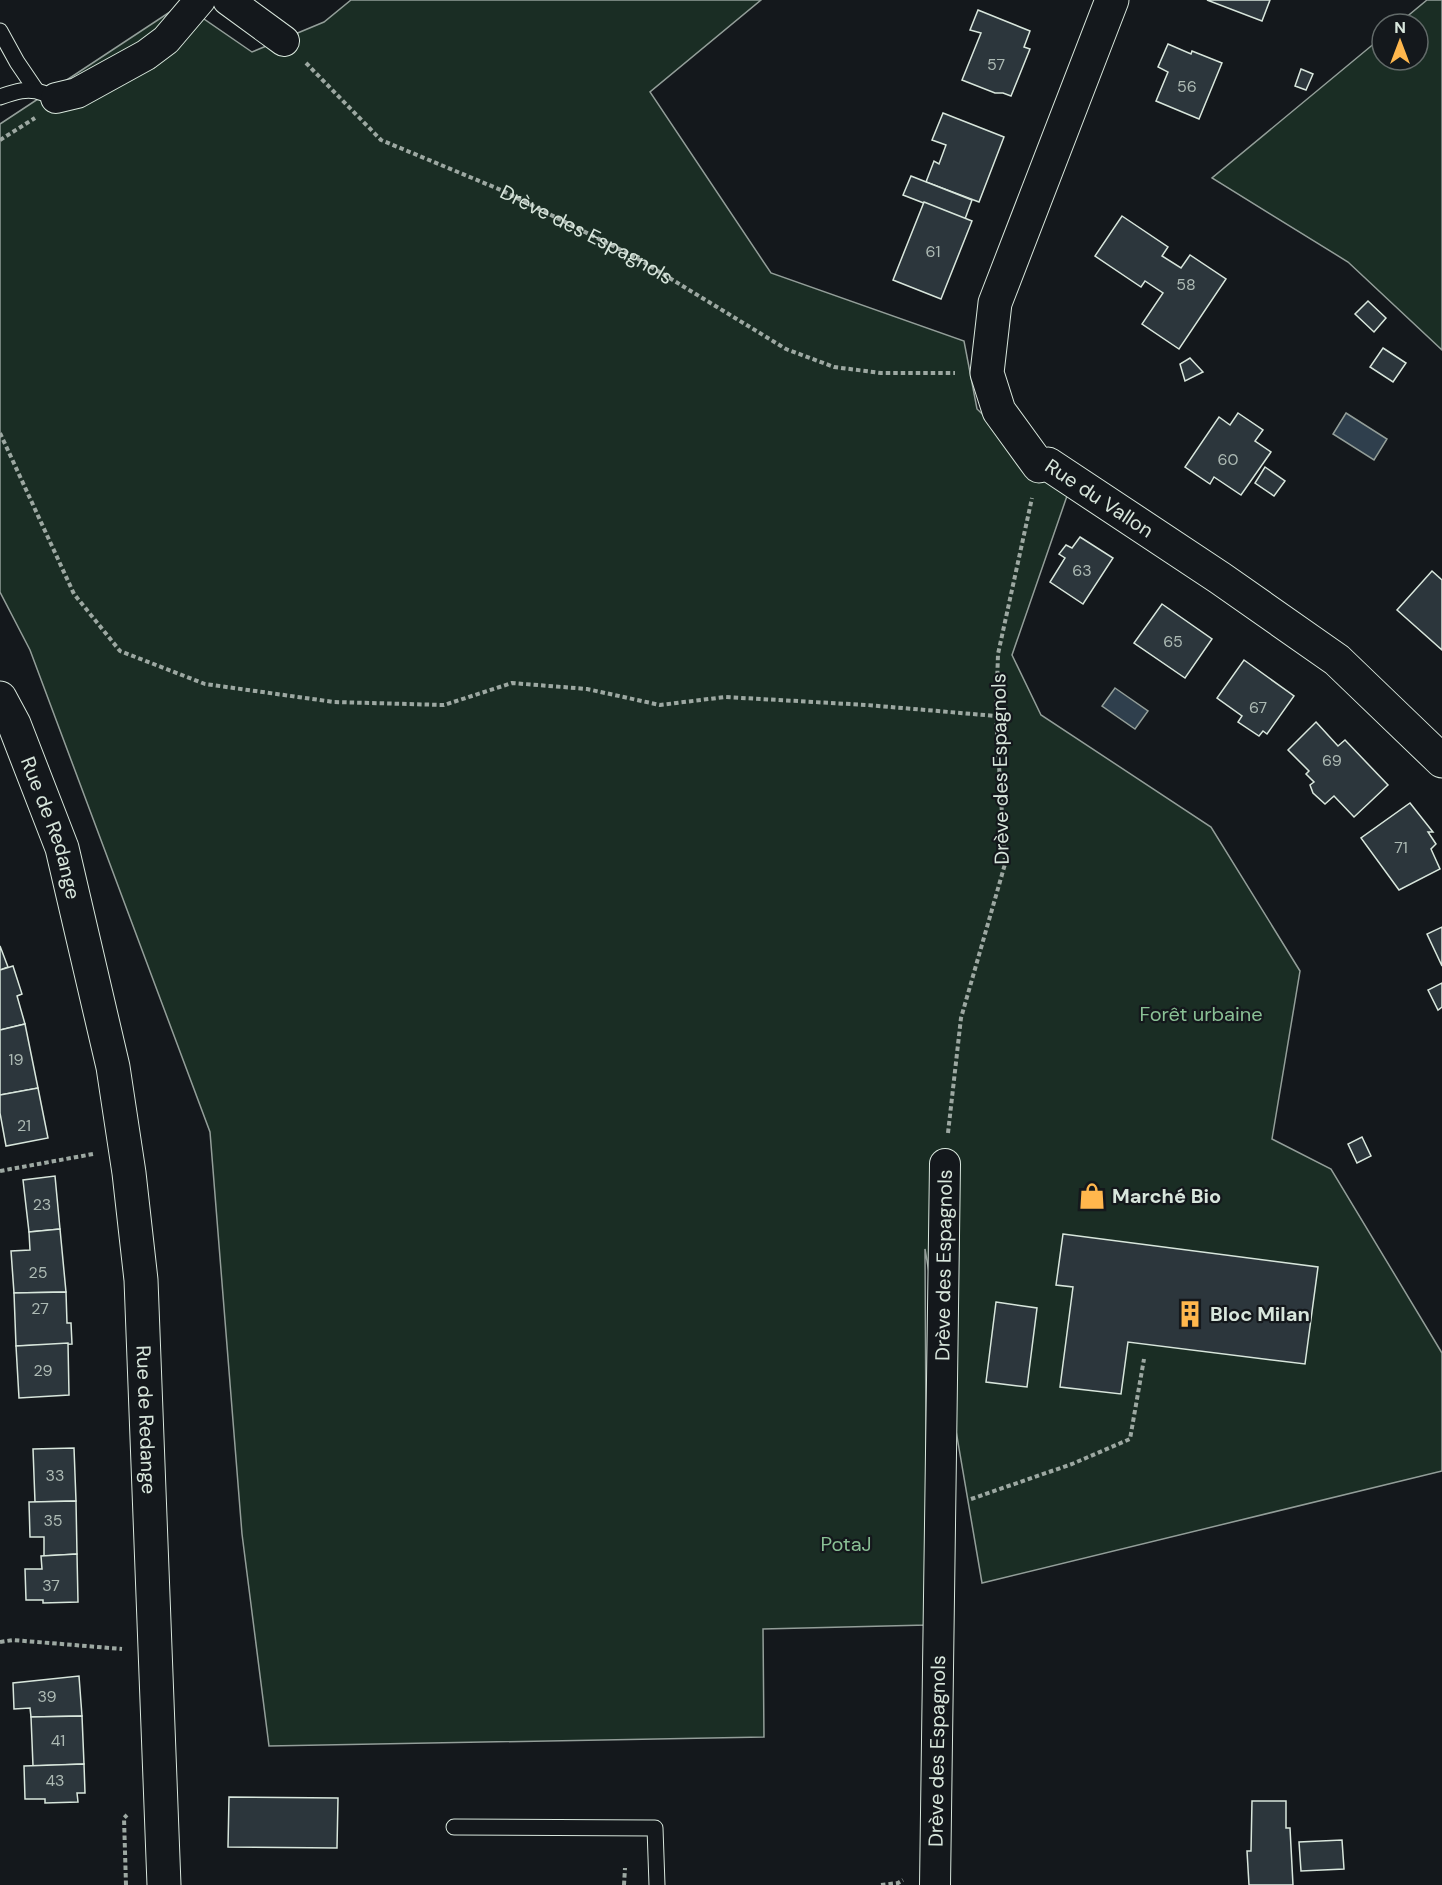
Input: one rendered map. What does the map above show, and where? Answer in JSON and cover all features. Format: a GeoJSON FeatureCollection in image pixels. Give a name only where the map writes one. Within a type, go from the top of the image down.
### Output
{"type":"FeatureCollection","features":[{"type":"Feature","properties":{"kind":"main road","name":"Rue du Vallon"},"geometry":{"type":"LineString","coordinates":[[1112,0],[995,303],[987,373],[999,411],[1039,466],[1048,464],[1220,578],[1337,660],[1442,761]]}},
{"type":"Feature","properties":{"kind":"main road","name":"Rue de Redange"},"geometry":{"type":"LineString","coordinates":[[0,698],[14,724],[62,848],[113,1067],[126,1148],[141,1280],[164,1885]]}},
{"type":"Feature","properties":{"kind":"main road","name":"Rue de Redange"},"geometry":{"type":"LineString","coordinates":[[0,751],[30,811],[88,961]]}},
{"type":"Feature","properties":{"kind":"street"},"geometry":{"type":"LineString","coordinates":[[46,94],[77,93],[146,55],[166,39],[200,0]]}},
{"type":"Feature","properties":{"kind":"street"},"geometry":{"type":"LineString","coordinates":[[228,0],[284,41]]}},
{"type":"Feature","properties":{"kind":"street","name":"Drève des Espagnols"},"geometry":{"type":"LineString","coordinates":[[935,1885],[945,1164]]}},
{"type":"Feature","properties":{"kind":"lane"},"geometry":{"type":"LineString","coordinates":[[0,31],[16,62],[46,94]]}},
{"type":"Feature","properties":{"kind":"lane"},"geometry":{"type":"LineString","coordinates":[[0,97],[16,91],[46,94]]}},
{"type":"Feature","properties":{"kind":"lane"},"geometry":{"type":"LineString","coordinates":[[454,1827],[655,1828],[657,1885]]}},
{"type":"Feature","properties":{"kind":"path","name":"Drève des Espagnols"},"geometry":{"type":"LineString","coordinates":[[284,41],[381,140],[501,190],[635,257],[786,349],[834,367],[881,373],[987,373]]}},
{"type":"Feature","properties":{"kind":"path"},"geometry":{"type":"LineString","coordinates":[[0,140],[39,116],[46,94]]}},
{"type":"Feature","properties":{"kind":"path"},"geometry":{"type":"LineString","coordinates":[[0,433],[74,594],[120,651],[205,684],[334,702],[444,705],[512,682],[587,689],[660,705],[725,697],[867,705],[996,716]]}},
{"type":"Feature","properties":{"kind":"path","name":"Drève des Espagnols"},"geometry":{"type":"LineString","coordinates":[[945,1164],[960,1018],[1005,864],[996,716],[998,654],[1039,466]]}},
{"type":"Feature","properties":{"kind":"path"},"geometry":{"type":"LineString","coordinates":[[0,1172],[126,1148]]}},
{"type":"Feature","properties":{"kind":"path"},"geometry":{"type":"LineString","coordinates":[[941,1509],[1072,1464],[1130,1439],[1144,1359]]}},
{"type":"Feature","properties":{"kind":"path"},"geometry":{"type":"LineString","coordinates":[[0,1642],[13,1640],[132,1650],[156,1647]]}},
{"type":"Feature","properties":{"kind":"path"},"geometry":{"type":"LineString","coordinates":[[624,1885],[625,1868]]}},
{"type":"Feature","properties":{"kind":"path"},"geometry":{"type":"LineString","coordinates":[[881,1885],[898,1883],[907,1877]]}},
{"type":"Feature","properties":{"kind":"green space"},"geometry":{"type":"Polygon","coordinates":[[[351,0],[761,0],[650,92],[771,273],[964,341],[977,409],[1067,496],[1012,655],[1041,715],[1211,827],[1300,971],[1272,1139],[1331,1169],[1442,1353],[1442,1471],[982,1583],[925,1249],[927,1625],[763,1629],[764,1737],[269,1746],[242,1534],[210,1132],[30,650],[0,592],[0,124],[182,4],[252,52],[324,22],[351,0]]]}},
{"type":"Feature","properties":{"kind":"green space"},"geometry":{"type":"Polygon","coordinates":[[[1427,0],[1442,0],[1442,350],[1348,262],[1212,178],[1370,47],[1370,72],[1430,72],[1430,12],[1412,12],[1427,0]]]}},
{"type":"Feature","properties":{"kind":"water"},"geometry":{"type":"Polygon","coordinates":[[[1346,413],[1387,439],[1374,460],[1333,434],[1346,413]]]}},
{"type":"Feature","properties":{"kind":"water"},"geometry":{"type":"Polygon","coordinates":[[[1115,688],[1148,711],[1135,729],[1102,706],[1115,688]]]}},
{"type":"Feature","properties":{"kind":"building"},"geometry":{"type":"Polygon","coordinates":[[[1207,0],[1270,0],[1262,21],[1207,0]]]}},
{"type":"Feature","properties":{"kind":"building"},"geometry":{"type":"Polygon","coordinates":[[[978,10],[1030,31],[1024,47],[1030,49],[1011,96],[995,93],[962,80],[981,33],[970,30],[978,10]]]}},
{"type":"Feature","properties":{"kind":"building"},"geometry":{"type":"Polygon","coordinates":[[[1168,44],[1222,63],[1199,119],[1156,101],[1168,72],[1158,67],[1168,44]]]}},
{"type":"Feature","properties":{"kind":"building"},"geometry":{"type":"Polygon","coordinates":[[[1301,69],[1313,74],[1306,90],[1295,86],[1301,69]]]}},
{"type":"Feature","properties":{"kind":"building"},"geometry":{"type":"Polygon","coordinates":[[[943,113],[1004,137],[979,202],[926,182],[934,161],[939,164],[946,145],[932,140],[943,113]]]}},
{"type":"Feature","properties":{"kind":"building"},"geometry":{"type":"Polygon","coordinates":[[[911,176],[972,200],[965,219],[903,195],[911,176]]]}},
{"type":"Feature","properties":{"kind":"building"},"geometry":{"type":"Polygon","coordinates":[[[924,202],[972,221],[941,299],[893,280],[924,202]]]}},
{"type":"Feature","properties":{"kind":"building"},"geometry":{"type":"Polygon","coordinates":[[[1122,216],[1168,247],[1162,256],[1181,268],[1190,255],[1226,279],[1179,349],[1142,324],[1163,293],[1145,281],[1141,287],[1095,256],[1122,216]]]}},
{"type":"Feature","properties":{"kind":"building"},"geometry":{"type":"Polygon","coordinates":[[[1368,301],[1386,318],[1374,332],[1355,314],[1368,301]]]}},
{"type":"Feature","properties":{"kind":"building"},"geometry":{"type":"Polygon","coordinates":[[[1383,348],[1406,363],[1393,382],[1370,367],[1383,348]]]}},
{"type":"Feature","properties":{"kind":"building"},"geometry":{"type":"Polygon","coordinates":[[[1190,358],[1203,372],[1185,381],[1180,364],[1190,358]]]}},
{"type":"Feature","properties":{"kind":"building"},"geometry":{"type":"Polygon","coordinates":[[[1238,413],[1263,430],[1255,441],[1271,452],[1241,495],[1214,477],[1210,484],[1185,467],[1219,417],[1230,425],[1238,413]]]}},
{"type":"Feature","properties":{"kind":"building"},"geometry":{"type":"Polygon","coordinates":[[[1265,467],[1285,481],[1274,496],[1255,483],[1265,467]]]}},
{"type":"Feature","properties":{"kind":"building"},"geometry":{"type":"Polygon","coordinates":[[[1080,537],[1113,558],[1083,604],[1050,582],[1065,558],[1059,554],[1066,545],[1072,548],[1080,537]]]}},
{"type":"Feature","properties":{"kind":"building"},"geometry":{"type":"Polygon","coordinates":[[[1432,571],[1442,580],[1442,650],[1397,610],[1432,571]]]}},
{"type":"Feature","properties":{"kind":"building"},"geometry":{"type":"Polygon","coordinates":[[[1162,604],[1212,639],[1185,678],[1134,643],[1162,604]]]}},
{"type":"Feature","properties":{"kind":"building"},"geometry":{"type":"Polygon","coordinates":[[[1244,660],[1294,696],[1267,734],[1263,731],[1259,736],[1238,722],[1242,716],[1217,698],[1244,660]]]}},
{"type":"Feature","properties":{"kind":"building"},"geometry":{"type":"Polygon","coordinates":[[[1316,722],[1338,746],[1345,740],[1388,785],[1354,817],[1334,796],[1325,804],[1313,793],[1310,785],[1314,782],[1306,774],[1309,771],[1288,750],[1316,722]]]}},
{"type":"Feature","properties":{"kind":"building"},"geometry":{"type":"Polygon","coordinates":[[[1410,803],[1433,832],[1428,832],[1436,844],[1431,849],[1440,869],[1399,890],[1361,838],[1410,803]]]}},
{"type":"Feature","properties":{"kind":"building"},"geometry":{"type":"Polygon","coordinates":[[[1442,927],[1442,966],[1427,934],[1442,927]]]}},
{"type":"Feature","properties":{"kind":"building"},"geometry":{"type":"Polygon","coordinates":[[[0,946],[8,967],[0,970],[0,946]]]}},
{"type":"Feature","properties":{"kind":"building"},"geometry":{"type":"Polygon","coordinates":[[[13,966],[22,994],[17,996],[25,1024],[0,1030],[0,970],[13,966]]]}},
{"type":"Feature","properties":{"kind":"building"},"geometry":{"type":"Polygon","coordinates":[[[1442,983],[1442,1007],[1438,1010],[1428,990],[1442,983]]]}},
{"type":"Feature","properties":{"kind":"building"},"geometry":{"type":"Polygon","coordinates":[[[25,1024],[38,1088],[0,1095],[0,1030],[25,1024]]]}},
{"type":"Feature","properties":{"kind":"building"},"geometry":{"type":"Polygon","coordinates":[[[38,1088],[48,1138],[6,1146],[0,1113],[0,1095],[38,1088]]]}},
{"type":"Feature","properties":{"kind":"building"},"geometry":{"type":"Polygon","coordinates":[[[1362,1137],[1371,1156],[1357,1163],[1348,1144],[1362,1137]]]}},
{"type":"Feature","properties":{"kind":"building"},"geometry":{"type":"Polygon","coordinates":[[[55,1176],[60,1229],[29,1232],[23,1180],[55,1176]]]}},
{"type":"Feature","properties":{"kind":"building"},"geometry":{"type":"Polygon","coordinates":[[[60,1229],[66,1292],[14,1293],[11,1251],[30,1250],[29,1232],[60,1229]]]}},
{"type":"Feature","properties":{"kind":"building","name":"Bloc Milan"},"geometry":{"type":"Polygon","coordinates":[[[1063,1234],[1318,1267],[1305,1364],[1128,1342],[1121,1394],[1060,1387],[1073,1287],[1056,1285],[1063,1234]]]}},
{"type":"Feature","properties":{"kind":"building"},"geometry":{"type":"Polygon","coordinates":[[[66,1292],[67,1323],[71,1323],[72,1344],[16,1346],[14,1293],[66,1292]]]}},
{"type":"Feature","properties":{"kind":"building"},"geometry":{"type":"Polygon","coordinates":[[[996,1302],[1037,1308],[1027,1387],[986,1382],[996,1302]]]}},
{"type":"Feature","properties":{"kind":"building"},"geometry":{"type":"Polygon","coordinates":[[[68,1343],[69,1395],[19,1398],[16,1346],[68,1343]]]}},
{"type":"Feature","properties":{"kind":"building"},"geometry":{"type":"Polygon","coordinates":[[[74,1448],[76,1501],[35,1502],[33,1449],[74,1448]]]}},
{"type":"Feature","properties":{"kind":"building"},"geometry":{"type":"Polygon","coordinates":[[[76,1501],[77,1554],[44,1556],[44,1537],[30,1537],[29,1502],[76,1501]]]}},
{"type":"Feature","properties":{"kind":"building"},"geometry":{"type":"Polygon","coordinates":[[[77,1554],[78,1602],[43,1603],[43,1600],[26,1600],[25,1569],[42,1569],[41,1556],[77,1554]]]}},
{"type":"Feature","properties":{"kind":"building"},"geometry":{"type":"Polygon","coordinates":[[[79,1676],[82,1716],[31,1717],[30,1708],[14,1709],[13,1683],[79,1676]]]}},
{"type":"Feature","properties":{"kind":"building"},"geometry":{"type":"Polygon","coordinates":[[[82,1716],[84,1764],[33,1766],[31,1717],[82,1716]]]}},
{"type":"Feature","properties":{"kind":"building"},"geometry":{"type":"Polygon","coordinates":[[[84,1764],[85,1793],[77,1793],[78,1802],[45,1803],[45,1799],[25,1799],[24,1766],[84,1764]]]}},
{"type":"Feature","properties":{"kind":"building"},"geometry":{"type":"Polygon","coordinates":[[[229,1797],[338,1798],[337,1848],[228,1847],[229,1797]]]}},
{"type":"Feature","properties":{"kind":"building"},"geometry":{"type":"Polygon","coordinates":[[[1252,1801],[1286,1801],[1286,1828],[1290,1828],[1293,1885],[1249,1885],[1247,1851],[1251,1851],[1252,1801]]]}},
{"type":"Feature","properties":{"kind":"building"},"geometry":{"type":"Polygon","coordinates":[[[1342,1840],[1344,1869],[1301,1871],[1299,1842],[1342,1840]]]}},
{"type":"Feature","properties":{"kind":"place","name":"Marché Bio"},"geometry":{"type":"Point","coordinates":[1092,1196]}},
{"type":"Feature","properties":{"kind":"place","name":"Bloc Milan"},"geometry":{"type":"Point","coordinates":[1190,1314]}},
{"type":"Feature","properties":{"kind":"park label","name":"Forêt urbaine"},"geometry":{"type":"Point","coordinates":[1201,1014]}},
{"type":"Feature","properties":{"kind":"park label","name":"PotaJ"},"geometry":{"type":"Point","coordinates":[846,1544]}}]}
